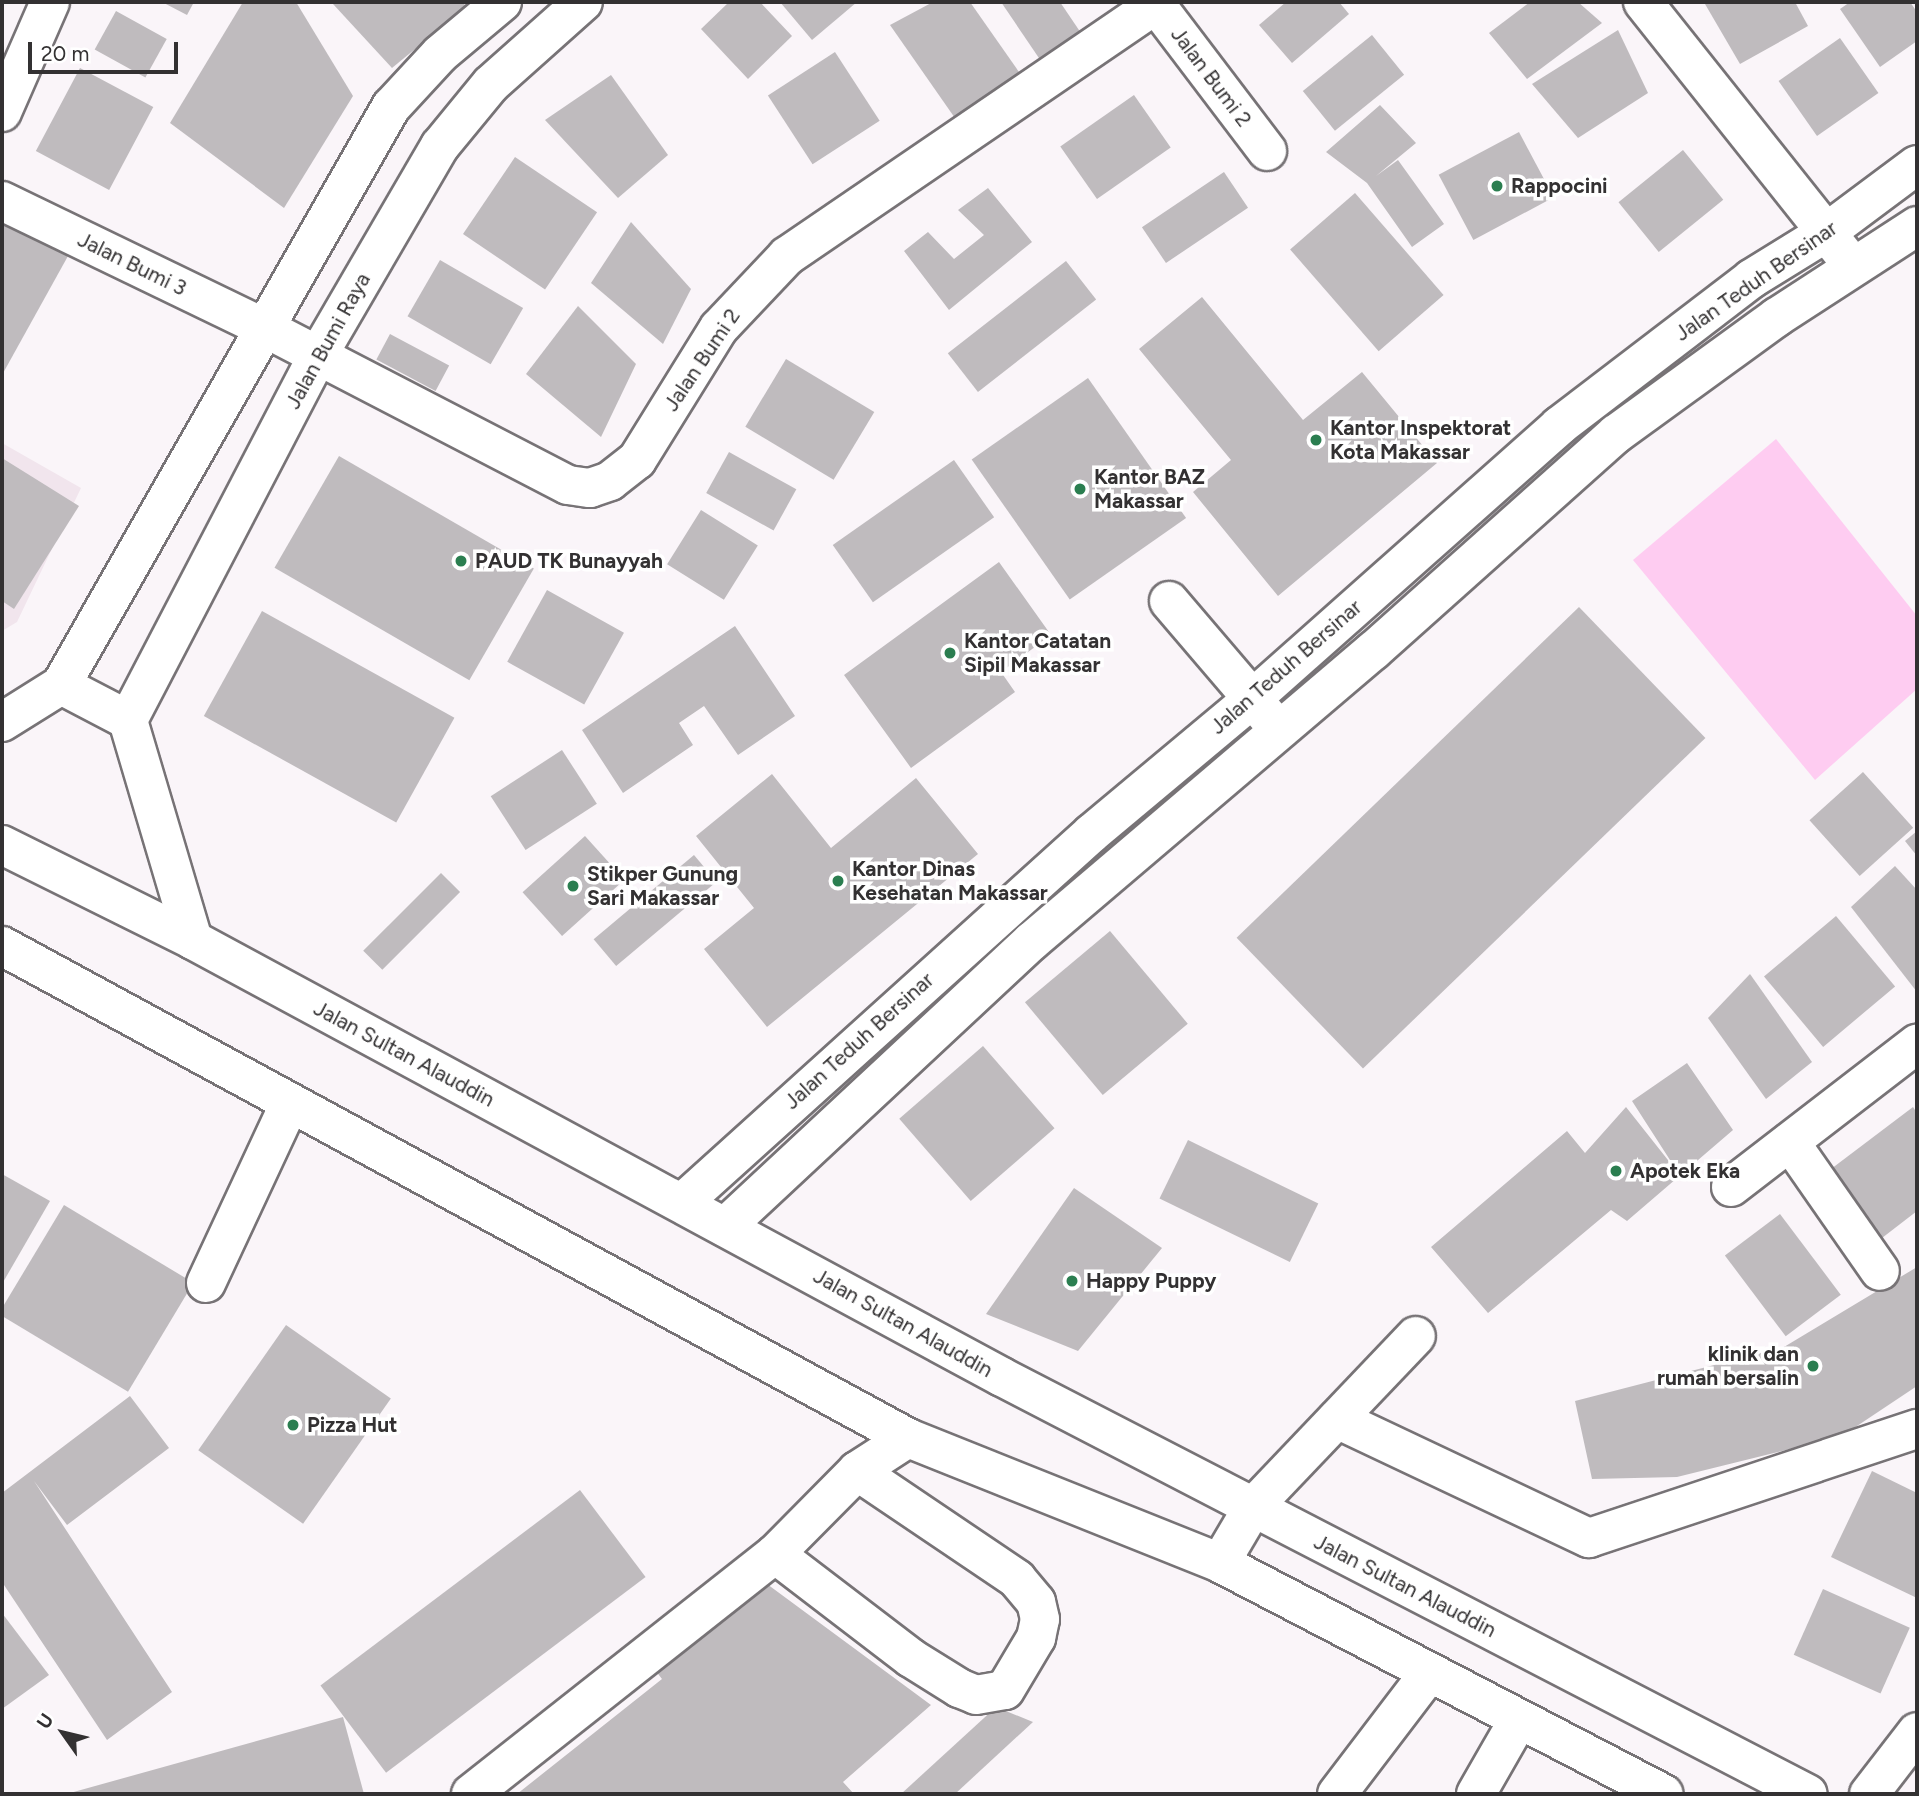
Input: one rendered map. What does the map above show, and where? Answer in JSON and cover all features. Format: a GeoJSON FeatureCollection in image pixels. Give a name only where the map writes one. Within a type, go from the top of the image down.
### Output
{"type":"FeatureCollection","features":[{"type":"Feature","properties":{"kind":"main road"},"geometry":{"type":"LineString","coordinates":[[2,112],[50,2]]}},
{"type":"Feature","properties":{"kind":"main road"},"geometry":{"type":"LineString","coordinates":[[2,722],[61,685],[391,107],[440,54],[502,2]]}},
{"type":"Feature","properties":{"kind":"main road","name":"Jalan Bumi Raya"},"geometry":{"type":"LineString","coordinates":[[128,720],[317,357],[440,146],[491,84],[583,2]]}},
{"type":"Feature","properties":{"kind":"main road","name":"Jalan Bumi 2"},"geometry":{"type":"LineString","coordinates":[[263,327],[568,485],[590,488],[610,481],[637,460],[719,328],[787,256],[1155,3],[1267,151]]}},
{"type":"Feature","properties":{"kind":"main road"},"geometry":{"type":"LineString","coordinates":[[1652,5],[1854,269]]}},
{"type":"Feature","properties":{"kind":"main road","name":"Jalan Teduh Bersinar"},"geometry":{"type":"LineString","coordinates":[[682,1203],[1007,909],[1252,698],[1559,426],[1751,279],[1827,232],[1917,165]]}},
{"type":"Feature","properties":{"kind":"main road","name":"Jalan Bumi 3"},"geometry":{"type":"LineString","coordinates":[[2,201],[263,327]]}},
{"type":"Feature","properties":{"kind":"main road","name":"Jalan Teduh Bersinar"},"geometry":{"type":"LineString","coordinates":[[725,1227],[1032,941],[1278,729],[1373,651],[1616,434],[1777,317],[1916,230]]}},
{"type":"Feature","properties":{"kind":"main road"},"geometry":{"type":"LineString","coordinates":[[1169,601],[1278,729]]}},
{"type":"Feature","properties":{"kind":"main road"},"geometry":{"type":"LineString","coordinates":[[61,685],[128,720],[192,940]]}},
{"type":"Feature","properties":{"kind":"main road","name":"Jalan Sultan Alauddin"},"geometry":{"type":"LineString","coordinates":[[2,845],[192,940],[1253,1507],[1808,1794]]}},
{"type":"Feature","properties":{"kind":"main road"},"geometry":{"type":"LineString","coordinates":[[1007,909],[1032,941]]}},
{"type":"Feature","properties":{"kind":"main road"},"geometry":{"type":"LineString","coordinates":[[2,946],[908,1438],[1220,1563],[1663,1794]]}},
{"type":"Feature","properties":{"kind":"main road"},"geometry":{"type":"LineString","coordinates":[[1731,1186],[1917,1044]]}},
{"type":"Feature","properties":{"kind":"main road"},"geometry":{"type":"LineString","coordinates":[[206,1283],[290,1102]]}},
{"type":"Feature","properties":{"kind":"main road"},"geometry":{"type":"LineString","coordinates":[[1790,1142],[1880,1271]]}},
{"type":"Feature","properties":{"kind":"main road"},"geometry":{"type":"LineString","coordinates":[[1220,1563],[1253,1507],[1416,1336]]}},
{"type":"Feature","properties":{"kind":"main road"},"geometry":{"type":"LineString","coordinates":[[1337,1419],[1589,1538],[1917,1429]]}},
{"type":"Feature","properties":{"kind":"main road"},"geometry":{"type":"LineString","coordinates":[[471,1794],[775,1554],[857,1471],[908,1438]]}},
{"type":"Feature","properties":{"kind":"main road"},"geometry":{"type":"LineString","coordinates":[[775,1554],[911,1658],[959,1688],[976,1695],[1005,1690],[1036,1638],[1040,1619],[1036,1602],[1017,1579],[857,1471]]}},
{"type":"Feature","properties":{"kind":"main road"},"geometry":{"type":"LineString","coordinates":[[1337,1794],[1430,1672]]}},
{"type":"Feature","properties":{"kind":"main road"},"geometry":{"type":"LineString","coordinates":[[1476,1794],[1519,1718]]}},
{"type":"Feature","properties":{"kind":"main road"},"geometry":{"type":"LineString","coordinates":[[1869,1794],[1917,1732]]}},
{"type":"Feature","properties":{"kind":"shaded area"},"geometry":{"type":"Polygon","coordinates":[[[1776,439],[1917,616],[1917,689],[1815,780],[1633,560],[1776,439]]]}},
{"type":"Feature","properties":{"kind":"shaded area"},"geometry":{"type":"Polygon","coordinates":[[[2,443],[81,488],[17,622],[2,631],[2,443]]]}},
{"type":"Feature","properties":{"kind":"building"},"geometry":{"type":"Polygon","coordinates":[[[162,2],[194,2],[187,15],[162,2]]]}},
{"type":"Feature","properties":{"kind":"building"},"geometry":{"type":"Polygon","coordinates":[[[243,2],[296,2],[353,96],[284,208],[170,123],[243,2]]]}},
{"type":"Feature","properties":{"kind":"building"},"geometry":{"type":"Polygon","coordinates":[[[463,2],[466,7],[392,68],[333,4],[463,2]]]}},
{"type":"Feature","properties":{"kind":"building"},"geometry":{"type":"Polygon","coordinates":[[[729,2],[760,2],[792,36],[748,79],[701,29],[729,2]]]}},
{"type":"Feature","properties":{"kind":"building"},"geometry":{"type":"Polygon","coordinates":[[[780,2],[857,2],[812,40],[780,2]]]}},
{"type":"Feature","properties":{"kind":"building"},"geometry":{"type":"Polygon","coordinates":[[[933,2],[970,2],[1019,72],[957,121],[890,25],[933,2]]]}},
{"type":"Feature","properties":{"kind":"building"},"geometry":{"type":"Polygon","coordinates":[[[1001,2],[1060,2],[1083,36],[1043,64],[1001,2]]]}},
{"type":"Feature","properties":{"kind":"building"},"geometry":{"type":"Polygon","coordinates":[[[1286,2],[1339,2],[1349,14],[1292,63],[1259,25],[1286,2]]]}},
{"type":"Feature","properties":{"kind":"building"},"geometry":{"type":"Polygon","coordinates":[[[1530,2],[1578,2],[1602,23],[1527,79],[1489,33],[1530,2]]]}},
{"type":"Feature","properties":{"kind":"building"},"geometry":{"type":"Polygon","coordinates":[[[1795,2],[1808,26],[1740,64],[1705,4],[1795,2]]]}},
{"type":"Feature","properties":{"kind":"building"},"geometry":{"type":"Polygon","coordinates":[[[1850,2],[1910,2],[1917,12],[1917,41],[1880,67],[1840,9],[1850,2]]]}},
{"type":"Feature","properties":{"kind":"building"},"geometry":{"type":"Polygon","coordinates":[[[116,11],[167,39],[145,78],[95,49],[116,11]]]}},
{"type":"Feature","properties":{"kind":"building"},"geometry":{"type":"Polygon","coordinates":[[[1618,30],[1648,93],[1578,138],[1532,84],[1618,30]]]}},
{"type":"Feature","properties":{"kind":"building"},"geometry":{"type":"Polygon","coordinates":[[[1372,35],[1404,75],[1335,131],[1303,91],[1372,35]]]}},
{"type":"Feature","properties":{"kind":"building"},"geometry":{"type":"Polygon","coordinates":[[[1840,38],[1878,93],[1817,136],[1779,81],[1840,38]]]}},
{"type":"Feature","properties":{"kind":"building"},"geometry":{"type":"Polygon","coordinates":[[[835,52],[880,121],[813,164],[768,96],[835,52]]]}},
{"type":"Feature","properties":{"kind":"building"},"geometry":{"type":"Polygon","coordinates":[[[80,68],[153,107],[109,190],[36,151],[80,68]]]}},
{"type":"Feature","properties":{"kind":"building"},"geometry":{"type":"Polygon","coordinates":[[[611,75],[668,155],[618,198],[545,120],[611,75]]]}},
{"type":"Feature","properties":{"kind":"building"},"geometry":{"type":"Polygon","coordinates":[[[1134,95],[1171,147],[1097,199],[1060,147],[1134,95]]]}},
{"type":"Feature","properties":{"kind":"building"},"geometry":{"type":"Polygon","coordinates":[[[1380,105],[1416,143],[1376,176],[1398,160],[1444,224],[1412,247],[1367,183],[1326,152],[1380,105]]]}},
{"type":"Feature","properties":{"kind":"building","name":"Rappocini"},"geometry":{"type":"Polygon","coordinates":[[[1519,132],[1554,197],[1473,240],[1439,175],[1519,132]]]}},
{"type":"Feature","properties":{"kind":"building"},"geometry":{"type":"Polygon","coordinates":[[[1683,150],[1723,200],[1659,252],[1618,202],[1683,150]]]}},
{"type":"Feature","properties":{"kind":"building"},"geometry":{"type":"Polygon","coordinates":[[[515,157],[597,212],[545,289],[463,234],[515,157]]]}},
{"type":"Feature","properties":{"kind":"building"},"geometry":{"type":"Polygon","coordinates":[[[1224,172],[1248,208],[1166,263],[1142,227],[1224,172]]]}},
{"type":"Feature","properties":{"kind":"building"},"geometry":{"type":"Polygon","coordinates":[[[988,188],[1032,242],[949,310],[904,251],[928,232],[954,259],[984,235],[958,210],[988,188]]]}},
{"type":"Feature","properties":{"kind":"building"},"geometry":{"type":"Polygon","coordinates":[[[1355,193],[1444,295],[1379,351],[1290,249],[1355,193]]]}},
{"type":"Feature","properties":{"kind":"building"},"geometry":{"type":"Polygon","coordinates":[[[2,219],[68,256],[2,375],[2,219]]]}},
{"type":"Feature","properties":{"kind":"building"},"geometry":{"type":"Polygon","coordinates":[[[631,222],[691,289],[663,344],[591,283],[631,222]]]}},
{"type":"Feature","properties":{"kind":"building"},"geometry":{"type":"Polygon","coordinates":[[[440,260],[523,308],[491,364],[408,316],[440,260]]]}},
{"type":"Feature","properties":{"kind":"building"},"geometry":{"type":"Polygon","coordinates":[[[1066,261],[1096,300],[978,392],[948,353],[1066,261]]]}},
{"type":"Feature","properties":{"kind":"building","name":"Kantor Inspektorat Kota Makassar"},"geometry":{"type":"Polygon","coordinates":[[[1202,297],[1303,420],[1362,372],[1437,463],[1278,596],[1193,492],[1231,460],[1139,349],[1202,297]]]}},
{"type":"Feature","properties":{"kind":"building"},"geometry":{"type":"Polygon","coordinates":[[[578,306],[636,364],[601,437],[526,374],[578,306]]]}},
{"type":"Feature","properties":{"kind":"building"},"geometry":{"type":"Polygon","coordinates":[[[390,334],[449,365],[436,391],[376,360],[390,334]]]}},
{"type":"Feature","properties":{"kind":"building"},"geometry":{"type":"Polygon","coordinates":[[[786,359],[874,412],[834,480],[745,427],[786,359]]]}},
{"type":"Feature","properties":{"kind":"building","name":"Kantor BAZ Makassar"},"geometry":{"type":"Polygon","coordinates":[[[1088,378],[1186,518],[1070,600],[972,459],[1088,378]]]}},
{"type":"Feature","properties":{"kind":"building"},"geometry":{"type":"Polygon","coordinates":[[[729,452],[796,489],[774,530],[706,493],[729,452]]]}},
{"type":"Feature","properties":{"kind":"building"},"geometry":{"type":"Polygon","coordinates":[[[339,456],[534,568],[469,680],[274,568],[339,456]]]}},
{"type":"Feature","properties":{"kind":"building"},"geometry":{"type":"Polygon","coordinates":[[[2,458],[79,506],[14,609],[2,601],[2,458]]]}},
{"type":"Feature","properties":{"kind":"building"},"geometry":{"type":"Polygon","coordinates":[[[954,460],[994,517],[873,602],[833,545],[954,460]]]}},
{"type":"Feature","properties":{"kind":"building"},"geometry":{"type":"Polygon","coordinates":[[[701,510],[758,546],[724,600],[667,564],[701,510]]]}},
{"type":"Feature","properties":{"kind":"building","name":"Kantor Catatan Sipil Makassar"},"geometry":{"type":"Polygon","coordinates":[[[999,562],[1051,635],[1001,672],[1015,692],[911,768],[844,675],[999,562]]]}},
{"type":"Feature","properties":{"kind":"building"},"geometry":{"type":"Polygon","coordinates":[[[547,590],[624,633],[584,704],[507,662],[547,590]]]}},
{"type":"Feature","properties":{"kind":"building"},"geometry":{"type":"Polygon","coordinates":[[[1579,607],[1705,738],[1363,1069],[1237,938],[1579,607]]]}},
{"type":"Feature","properties":{"kind":"building"},"geometry":{"type":"Polygon","coordinates":[[[262,611],[454,718],[396,823],[204,716],[262,611]]]}},
{"type":"Feature","properties":{"kind":"building"},"geometry":{"type":"Polygon","coordinates":[[[735,626],[795,716],[738,755],[704,706],[679,723],[693,745],[623,793],[582,730],[735,626]]]}},
{"type":"Feature","properties":{"kind":"building"},"geometry":{"type":"Polygon","coordinates":[[[562,750],[597,804],[526,850],[491,796],[562,750]]]}},
{"type":"Feature","properties":{"kind":"building"},"geometry":{"type":"Polygon","coordinates":[[[1863,772],[1913,828],[1860,876],[1809,820],[1863,772]]]}},
{"type":"Feature","properties":{"kind":"building","name":"Kantor Dinas Kesehatan Makassar"},"geometry":{"type":"Polygon","coordinates":[[[772,774],[831,848],[916,778],[978,854],[767,1027],[704,949],[754,908],[696,836],[772,774]]]}},
{"type":"Feature","properties":{"kind":"building"},"geometry":{"type":"Polygon","coordinates":[[[1917,831],[1917,856],[1905,841],[1917,831]]]}},
{"type":"Feature","properties":{"kind":"building","name":"Stikper Gunung Sari Makassar"},"geometry":{"type":"Polygon","coordinates":[[[585,836],[624,880],[562,936],[523,892],[585,836]]]}},
{"type":"Feature","properties":{"kind":"building"},"geometry":{"type":"Polygon","coordinates":[[[694,855],[716,882],[616,966],[594,939],[694,855]]]}},
{"type":"Feature","properties":{"kind":"building"},"geometry":{"type":"Polygon","coordinates":[[[1895,866],[1917,890],[1917,992],[1851,907],[1895,866]]]}},
{"type":"Feature","properties":{"kind":"building"},"geometry":{"type":"Polygon","coordinates":[[[441,873],[460,892],[382,970],[363,951],[441,873]]]}},
{"type":"Feature","properties":{"kind":"building"},"geometry":{"type":"Polygon","coordinates":[[[1836,916],[1895,986],[1823,1047],[1764,976],[1836,916]]]}},
{"type":"Feature","properties":{"kind":"building"},"geometry":{"type":"Polygon","coordinates":[[[1110,931],[1188,1024],[1103,1095],[1025,1002],[1110,931]]]}},
{"type":"Feature","properties":{"kind":"building"},"geometry":{"type":"Polygon","coordinates":[[[1750,974],[1812,1062],[1766,1099],[1708,1018],[1750,974]]]}},
{"type":"Feature","properties":{"kind":"building"},"geometry":{"type":"Polygon","coordinates":[[[983,1046],[1055,1128],[971,1201],[899,1119],[983,1046]]]}},
{"type":"Feature","properties":{"kind":"building"},"geometry":{"type":"Polygon","coordinates":[[[1687,1063],[1733,1130],[1627,1221],[1611,1210],[1488,1313],[1431,1247],[1567,1131],[1585,1153],[1626,1107],[1679,1174],[1632,1101],[1687,1063]]]}},
{"type":"Feature","properties":{"kind":"building"},"geometry":{"type":"Polygon","coordinates":[[[1913,1107],[1917,1113],[1917,1211],[1882,1238],[1831,1169],[1913,1107]]]}},
{"type":"Feature","properties":{"kind":"building"},"geometry":{"type":"Polygon","coordinates":[[[1188,1140],[1318,1204],[1290,1262],[1160,1198],[1188,1140]]]}},
{"type":"Feature","properties":{"kind":"building"},"geometry":{"type":"Polygon","coordinates":[[[2,1174],[50,1201],[2,1284],[2,1174]]]}},
{"type":"Feature","properties":{"kind":"building","name":"Happy Puppy"},"geometry":{"type":"Polygon","coordinates":[[[1074,1188],[1162,1248],[1078,1351],[986,1314],[1074,1188]]]}},
{"type":"Feature","properties":{"kind":"building"},"geometry":{"type":"Polygon","coordinates":[[[64,1205],[193,1283],[128,1392],[2,1316],[2,1308],[64,1205]]]}},
{"type":"Feature","properties":{"kind":"building"},"geometry":{"type":"Polygon","coordinates":[[[1780,1214],[1841,1295],[1786,1336],[1725,1256],[1780,1214]]]}},
{"type":"Feature","properties":{"kind":"building","name":"klinik dan rumah bersalin"},"geometry":{"type":"Polygon","coordinates":[[[1917,1267],[1917,1386],[1842,1436],[1677,1477],[1592,1479],[1575,1401],[1784,1347],[1917,1267]]]}},
{"type":"Feature","properties":{"kind":"building","name":"Pizza Hut"},"geometry":{"type":"Polygon","coordinates":[[[286,1325],[391,1398],[303,1524],[198,1450],[286,1325]]]}},
{"type":"Feature","properties":{"kind":"building"},"geometry":{"type":"Polygon","coordinates":[[[130,1396],[169,1448],[67,1525],[34,1481],[172,1692],[107,1740],[2,1582],[2,1493],[130,1396]]]}},
{"type":"Feature","properties":{"kind":"building"},"geometry":{"type":"Polygon","coordinates":[[[1872,1471],[1917,1493],[1917,1598],[1831,1557],[1872,1471]]]}},
{"type":"Feature","properties":{"kind":"building"},"geometry":{"type":"Polygon","coordinates":[[[580,1490],[646,1577],[386,1773],[320,1686],[580,1490]]]}},
{"type":"Feature","properties":{"kind":"building"},"geometry":{"type":"Polygon","coordinates":[[[767,1584],[931,1705],[843,1782],[854,1794],[517,1794],[662,1679],[652,1666],[767,1584]]]}},
{"type":"Feature","properties":{"kind":"building"},"geometry":{"type":"Polygon","coordinates":[[[1823,1589],[1910,1628],[1881,1693],[1794,1655],[1823,1589]]]}},
{"type":"Feature","properties":{"kind":"building"},"geometry":{"type":"Polygon","coordinates":[[[2,1613],[49,1675],[2,1709],[2,1613]]]}},
{"type":"Feature","properties":{"kind":"building"},"geometry":{"type":"Polygon","coordinates":[[[996,1707],[1033,1722],[955,1794],[901,1794],[996,1707]]]}},
{"type":"Feature","properties":{"kind":"building"},"geometry":{"type":"Polygon","coordinates":[[[343,1717],[364,1794],[70,1793],[343,1717]]]}},
{"type":"Feature","properties":{"kind":"place","name":"Rappocini"},"geometry":{"type":"Point","coordinates":[1497,186]}},
{"type":"Feature","properties":{"kind":"place","name":"Kantor Inspektorat Kota Makassar"},"geometry":{"type":"Point","coordinates":[1316,440]}},
{"type":"Feature","properties":{"kind":"place","name":"Kantor BAZ Makassar"},"geometry":{"type":"Point","coordinates":[1080,489]}},
{"type":"Feature","properties":{"kind":"place","name":"PAUD TK Bunayyah"},"geometry":{"type":"Point","coordinates":[461,561]}},
{"type":"Feature","properties":{"kind":"place","name":"Kantor Catatan Sipil Makassar"},"geometry":{"type":"Point","coordinates":[950,653]}},
{"type":"Feature","properties":{"kind":"place","name":"Kantor Dinas Kesehatan Makassar"},"geometry":{"type":"Point","coordinates":[838,881]}},
{"type":"Feature","properties":{"kind":"place","name":"Stikper Gunung Sari Makassar"},"geometry":{"type":"Point","coordinates":[573,886]}},
{"type":"Feature","properties":{"kind":"place","name":"Apotek Eka"},"geometry":{"type":"Point","coordinates":[1616,1171]}},
{"type":"Feature","properties":{"kind":"place","name":"Happy Puppy"},"geometry":{"type":"Point","coordinates":[1072,1281]}},
{"type":"Feature","properties":{"kind":"place","name":"klinik dan rumah bersalin"},"geometry":{"type":"Point","coordinates":[1813,1366]}},
{"type":"Feature","properties":{"kind":"place","name":"Pizza Hut"},"geometry":{"type":"Point","coordinates":[293,1425]}}]}
